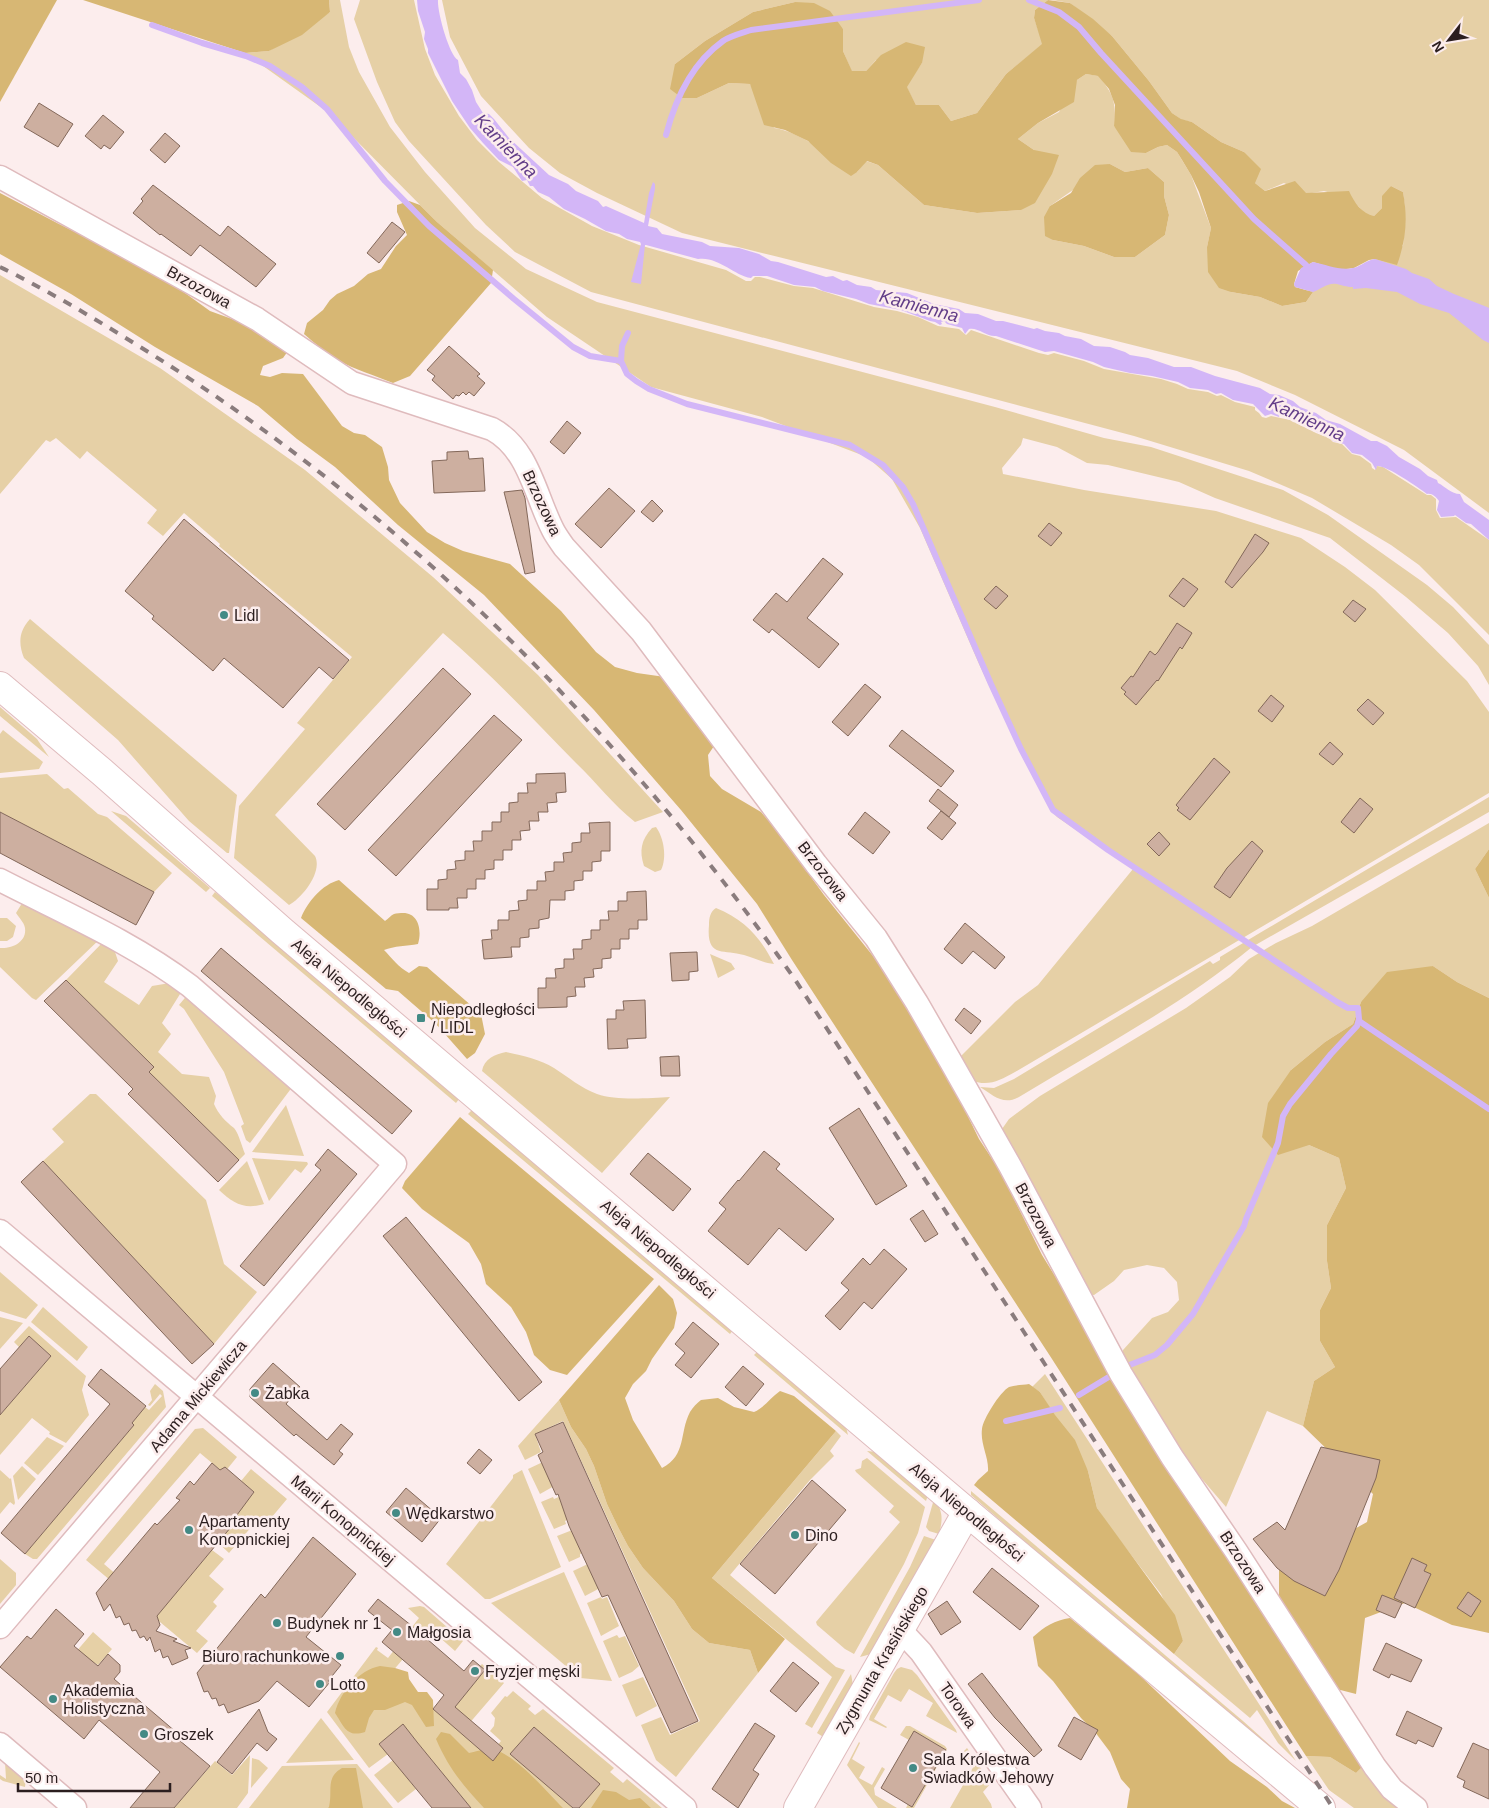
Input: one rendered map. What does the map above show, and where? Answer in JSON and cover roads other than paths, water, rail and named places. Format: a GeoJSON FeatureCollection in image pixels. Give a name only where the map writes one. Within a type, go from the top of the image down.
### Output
{"type":"FeatureCollection","features":[{"type":"Feature","properties":{"kind":"street","name":"Brzozowa"},"geometry":{"type":"LineString","coordinates":[[0,177],[256,319],[352,383],[492,428],[504,435],[516,448],[534,483],[553,531],[564,547],[641,631],[820,869],[876,938],[917,1003],[1010,1166],[1121,1374],[1172,1457],[1236,1551],[1375,1767],[1392,1789],[1416,1808]]}},
{"type":"Feature","properties":{"kind":"street","name":"Aleja Niepodległości"},"geometry":{"type":"LineString","coordinates":[[0,686],[102,772],[282,930],[967,1512],[1321,1808]]}},
{"type":"Feature","properties":{"kind":"street","name":"Adama Mickiewicza"},"geometry":{"type":"LineString","coordinates":[[0,880],[165,967],[190,986],[395,1164],[0,1627]]}},
{"type":"Feature","properties":{"kind":"street","name":"Marii Konopnickiej"},"geometry":{"type":"LineString","coordinates":[[0,1231],[685,1808]]}},
{"type":"Feature","properties":{"kind":"street","name":"Zygmunta Krasińskiego"},"geometry":{"type":"LineString","coordinates":[[798,1808],[967,1512]]}},
{"type":"Feature","properties":{"kind":"street","name":"Torowa"},"geometry":{"type":"LineString","coordinates":[[898,1631],[921,1652],[1030,1808]]}},
{"type":"Feature","properties":{"kind":"street"},"geometry":{"type":"LineString","coordinates":[[0,1744],[75,1808]]}},
{"type":"Feature","properties":{"kind":"water","name":"Kamienna"},"geometry":{"type":"Polygon","coordinates":[[[417,0],[438,0],[447,42],[458,60],[460,73],[466,79],[483,113],[489,114],[509,138],[549,175],[598,201],[603,207],[606,206],[644,223],[649,193],[653,182],[655,189],[648,226],[657,228],[662,234],[702,242],[710,246],[739,248],[759,254],[771,261],[826,277],[833,276],[843,281],[847,280],[876,290],[907,293],[934,304],[959,309],[965,313],[978,314],[996,321],[1059,333],[1081,339],[1094,346],[1110,347],[1130,355],[1148,358],[1174,367],[1191,367],[1215,376],[1260,388],[1270,394],[1279,395],[1326,420],[1340,424],[1371,441],[1377,441],[1387,446],[1399,457],[1437,480],[1438,483],[1454,493],[1460,494],[1464,502],[1489,520],[1489,540],[1471,524],[1466,523],[1455,515],[1441,517],[1437,510],[1439,501],[1434,496],[1427,494],[1387,469],[1377,466],[1376,470],[1372,463],[1362,455],[1352,453],[1344,444],[1333,441],[1321,432],[1319,433],[1280,414],[1279,417],[1271,414],[1265,416],[1253,404],[1233,400],[1221,393],[1216,394],[1208,390],[1190,388],[1178,382],[1104,367],[1054,351],[1045,352],[989,335],[976,329],[969,329],[965,334],[962,328],[947,324],[944,321],[940,325],[901,310],[869,304],[815,287],[794,285],[767,276],[753,276],[751,278],[712,260],[698,259],[646,245],[641,284],[631,282],[640,242],[606,231],[564,209],[549,197],[538,192],[533,186],[530,186],[527,180],[522,181],[513,167],[499,160],[470,128],[452,101],[428,53],[417,0]]]}},
{"type":"Feature","properties":{"kind":"water"},"geometry":{"type":"Polygon","coordinates":[[[1375,259],[1406,269],[1429,279],[1437,286],[1454,294],[1489,308],[1489,343],[1449,313],[1420,304],[1397,292],[1366,288],[1353,289],[1353,287],[1334,284],[1313,292],[1295,287],[1294,284],[1301,268],[1313,262],[1346,269],[1357,267],[1375,259]]]}},
{"type":"Feature","properties":{"kind":"waterway"},"geometry":{"type":"LineString","coordinates":[[666,135],[674,109],[693,72],[712,50],[729,38],[751,30],[979,0]]}},
{"type":"Feature","properties":{"kind":"waterway"},"geometry":{"type":"LineString","coordinates":[[1029,0],[1059,12],[1079,27],[1254,219],[1306,265]]}},
{"type":"Feature","properties":{"kind":"waterway"},"geometry":{"type":"LineString","coordinates":[[152,25],[246,56],[270,66],[302,87],[327,109],[385,181],[429,226],[573,347],[590,356],[621,361]]}},
{"type":"Feature","properties":{"kind":"waterway"},"geometry":{"type":"LineString","coordinates":[[628,333],[622,346],[621,361],[627,374],[649,389],[687,404],[850,445],[883,465],[903,487],[913,504],[991,684],[1021,749],[1053,810],[1108,850],[1337,1002],[1348,1008],[1358,1008],[1359,1019],[1357,1026],[1331,1054],[1290,1104],[1283,1116],[1278,1143],[1244,1226],[1193,1314],[1167,1345],[1155,1355],[1127,1366]]}},
{"type":"Feature","properties":{"kind":"waterway"},"geometry":{"type":"LineString","coordinates":[[1359,1021],[1489,1109]]}},
{"type":"Feature","properties":{"kind":"waterway"},"geometry":{"type":"LineString","coordinates":[[1079,1395],[1112,1375]]}},
{"type":"Feature","properties":{"kind":"waterway"},"geometry":{"type":"LineString","coordinates":[[1006,1421],[1060,1408]]}},
{"type":"Feature","properties":{"kind":"railway"},"geometry":{"type":"LineString","coordinates":[[0,267],[69,304],[137,345],[233,408],[326,477],[414,551],[499,629],[579,711],[656,798],[728,888],[796,981],[1333,1808]]}},
{"type":"Feature","properties":{"kind":"place","name":"Lidl"},"geometry":{"type":"Point","coordinates":[224,615]}},
{"type":"Feature","properties":{"kind":"place","name":"Niepodległości / LIDL"},"geometry":{"type":"Point","coordinates":[421,1018]}},
{"type":"Feature","properties":{"kind":"place","name":"Żabka"},"geometry":{"type":"Point","coordinates":[255,1393]}},
{"type":"Feature","properties":{"kind":"place","name":"Wędkarstwo"},"geometry":{"type":"Point","coordinates":[396,1513]}},
{"type":"Feature","properties":{"kind":"place","name":"Apartamenty Konopnickiej"},"geometry":{"type":"Point","coordinates":[189,1530]}},
{"type":"Feature","properties":{"kind":"place","name":"Dino"},"geometry":{"type":"Point","coordinates":[795,1535]}},
{"type":"Feature","properties":{"kind":"place","name":"Budynek nr 1"},"geometry":{"type":"Point","coordinates":[277,1623]}},
{"type":"Feature","properties":{"kind":"place","name":"Małgosia"},"geometry":{"type":"Point","coordinates":[397,1632]}},
{"type":"Feature","properties":{"kind":"place","name":"Biuro rachunkowe"},"geometry":{"type":"Point","coordinates":[340,1656]}},
{"type":"Feature","properties":{"kind":"place","name":"Fryzjer męski"},"geometry":{"type":"Point","coordinates":[475,1671]}},
{"type":"Feature","properties":{"kind":"place","name":"Lotto"},"geometry":{"type":"Point","coordinates":[320,1684]}},
{"type":"Feature","properties":{"kind":"place","name":"Akademia Holistyczna"},"geometry":{"type":"Point","coordinates":[53,1699]}},
{"type":"Feature","properties":{"kind":"place","name":"Groszek"},"geometry":{"type":"Point","coordinates":[144,1734]}},
{"type":"Feature","properties":{"kind":"place","name":"Sala Królestwa Swiadków Jehowy"},"geometry":{"type":"Point","coordinates":[913,1768]}}]}
